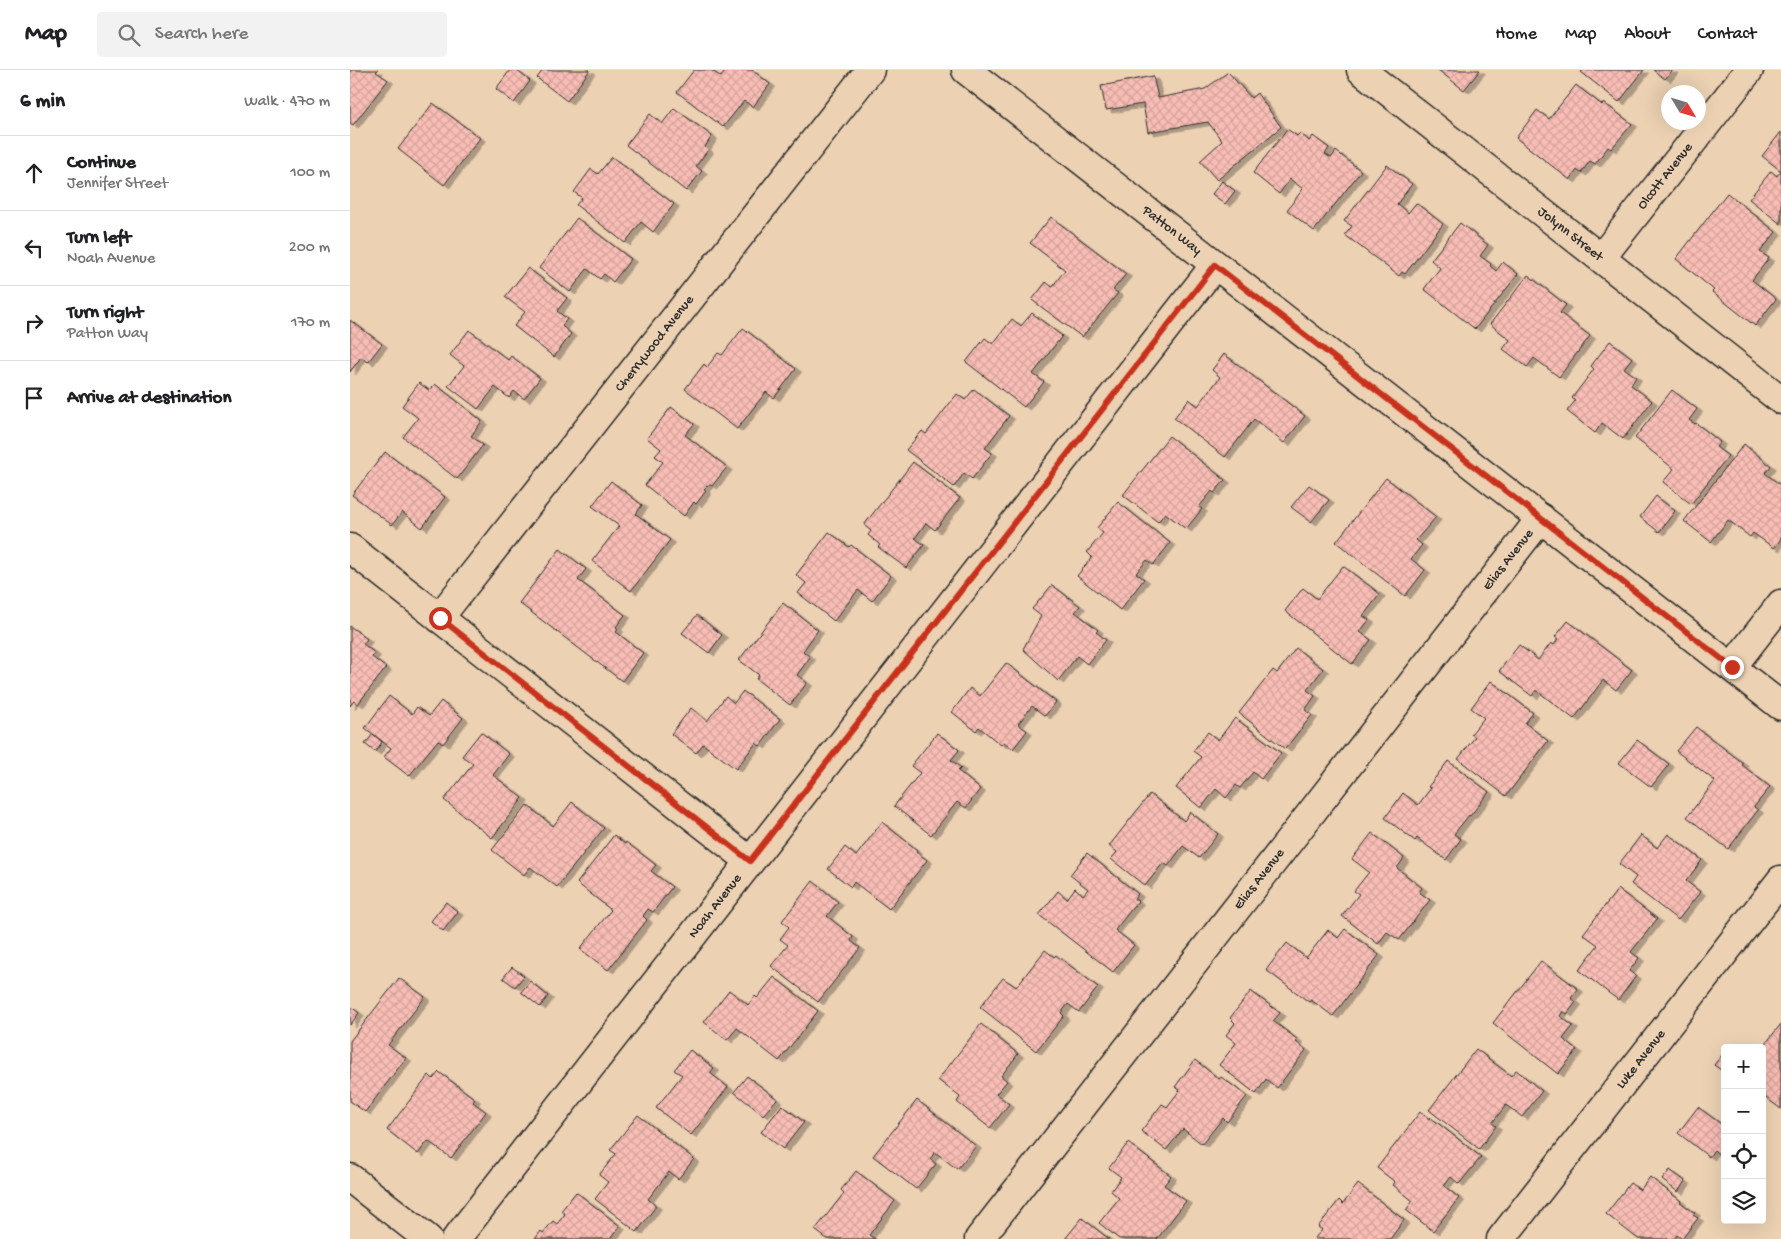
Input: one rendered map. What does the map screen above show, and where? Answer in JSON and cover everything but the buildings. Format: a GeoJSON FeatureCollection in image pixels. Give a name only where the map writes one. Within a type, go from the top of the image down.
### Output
{"type":"FeatureCollection","features":[{"type":"Feature","properties":{"kind":"street","name":"Cherrywood Avenue"},"geometry":{"type":"LineString","coordinates":[[440,618],[870,70]]}},
{"type":"Feature","properties":{"kind":"street","name":"Patton Way"},"geometry":{"type":"LineString","coordinates":[[966,70],[1781,706]]}},
{"type":"Feature","properties":{"kind":"street","name":"Jolynn Street"},"geometry":{"type":"LineString","coordinates":[[1360,70],[1781,400]]}},
{"type":"Feature","properties":{"kind":"street","name":"Olcott Avenue"},"geometry":{"type":"LineString","coordinates":[[1601,258],[1749,70]]}},
{"type":"Feature","properties":{"kind":"street","name":"Noah Avenue"},"geometry":{"type":"LineString","coordinates":[[456,1239],[1215,265]]}},
{"type":"Feature","properties":{"kind":"street","name":"Elias Avenue"},"geometry":{"type":"LineString","coordinates":[[979,1239],[1541,518]]}},
{"type":"Feature","properties":{"kind":"street"},"geometry":{"type":"LineString","coordinates":[[350,548],[750,861]]}},
{"type":"Feature","properties":{"kind":"street"},"geometry":{"type":"LineString","coordinates":[[1732,667],[1781,604]]}},
{"type":"Feature","properties":{"kind":"street","name":"Luke Avenue"},"geometry":{"type":"LineString","coordinates":[[1501,1239],[1781,880]]}},
{"type":"Feature","properties":{"kind":"street"},"geometry":{"type":"LineString","coordinates":[[350,1178],[428,1239]]}},
{"type":"Feature","properties":{"kind":"route"},"geometry":{"type":"LineString","coordinates":[[440,618],[750,861],[1215,265],[1732,667]]}}]}
